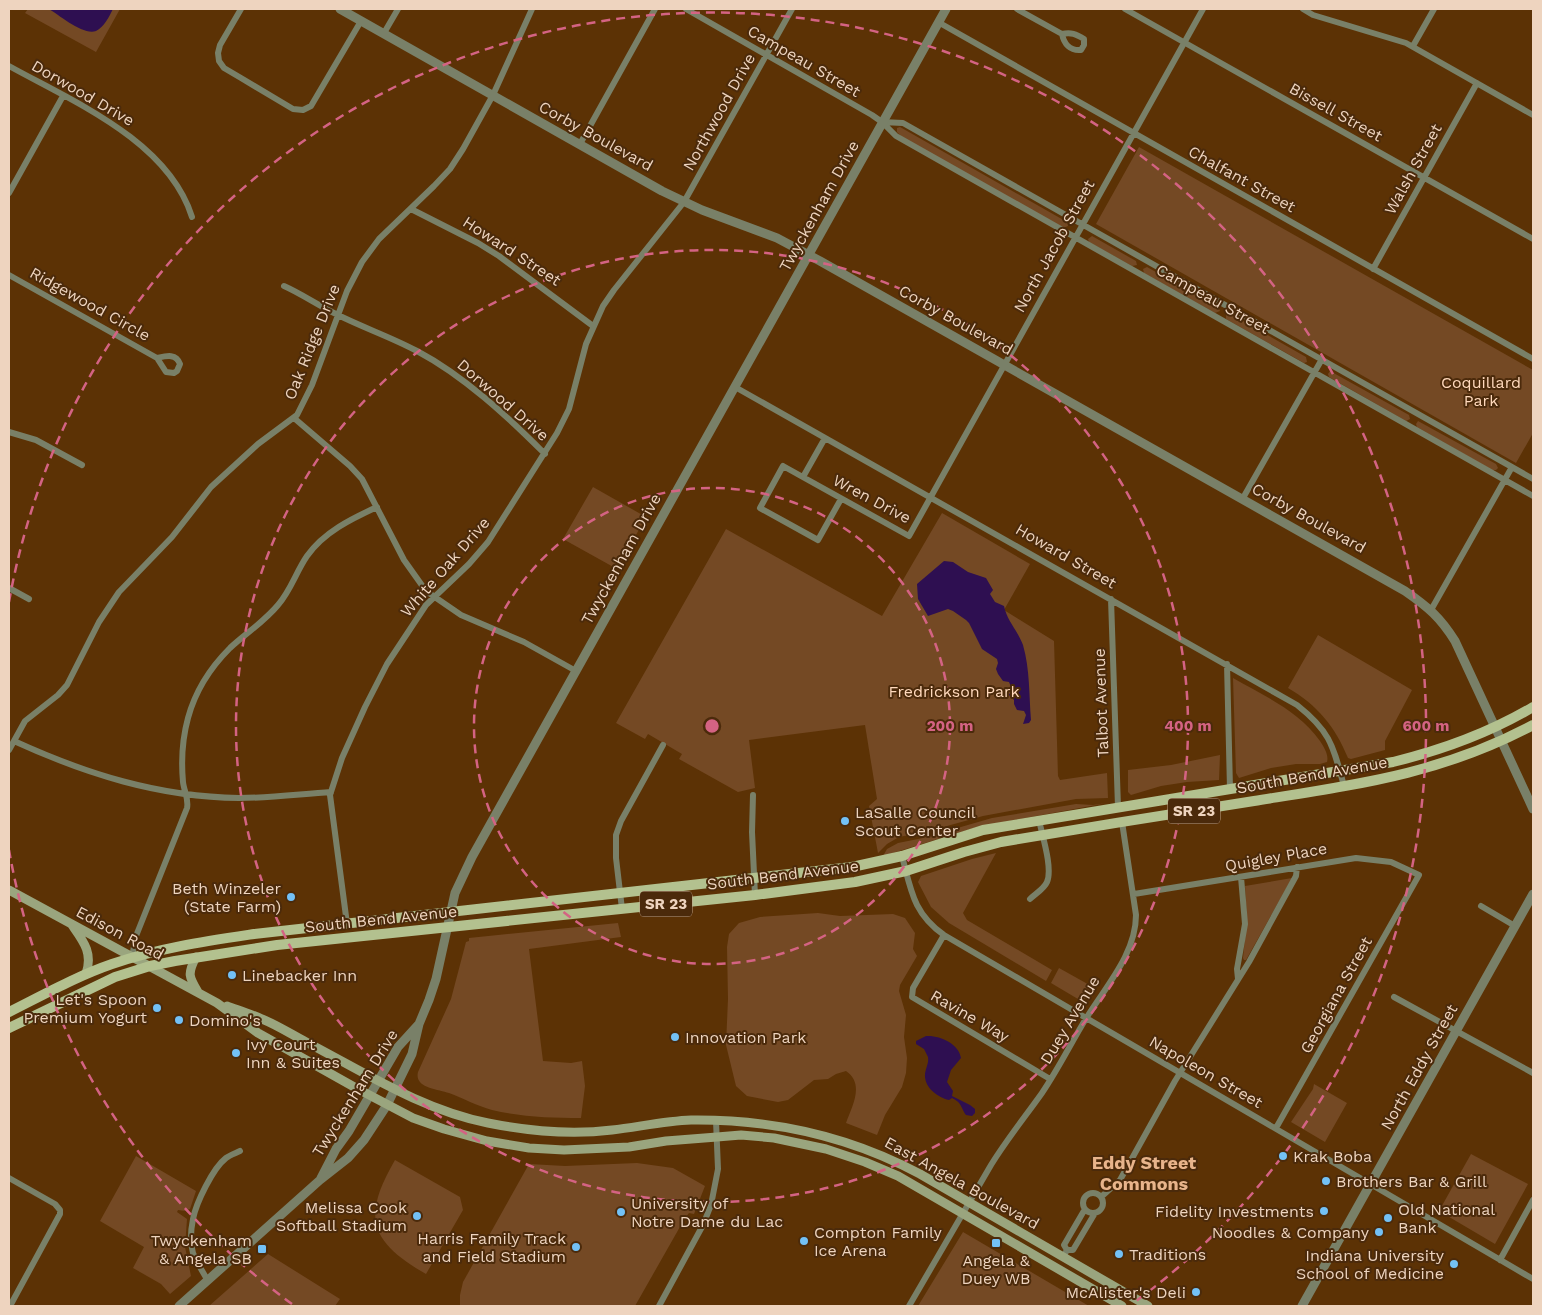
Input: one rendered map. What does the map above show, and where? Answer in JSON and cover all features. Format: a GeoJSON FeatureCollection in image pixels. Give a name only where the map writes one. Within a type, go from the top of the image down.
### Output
{"type":"FeatureCollection","features":[{"type":"Feature","properties":{"kind":"main road","name":"SR 23"},"geometry":{"type":"LineString","coordinates":[[1495,726],[1533,707]]}},
{"type":"Feature","properties":{"kind":"main road","name":"SR 23"},"geometry":{"type":"LineString","coordinates":[[1502,741],[1533,725]]}},
{"type":"Feature","properties":{"kind":"main road","name":"South Bend Avenue"},"geometry":{"type":"LineString","coordinates":[[9,1012],[86,974],[132,957],[176,947],[223,939],[346,924],[852,867],[902,856],[983,830],[1392,762],[1428,753],[1466,740],[1495,726]]}},
{"type":"Feature","properties":{"kind":"main road","name":"South Bend Avenue"},"geometry":{"type":"LineString","coordinates":[[9,1028],[109,980],[150,966],[196,957],[277,945],[622,909],[855,882],[906,871],[982,846],[1395,777],[1468,755],[1502,741]]}},
{"type":"Feature","properties":{"kind":"main road","name":"Edison Road"},"geometry":{"type":"LineString","coordinates":[[9,890],[198,992],[217,1003],[258,1033],[387,1105]]}},
{"type":"Feature","properties":{"kind":"main road"},"geometry":{"type":"LineString","coordinates":[[70,923],[83,941],[89,956],[89,966],[86,974]]}},
{"type":"Feature","properties":{"kind":"main road"},"geometry":{"type":"LineString","coordinates":[[196,957],[189,972],[190,979],[198,992]]}},
{"type":"Feature","properties":{"kind":"main road","name":"Edison Road"},"geometry":{"type":"LineString","coordinates":[[217,1003],[263,1020],[396,1089]]}},
{"type":"Feature","properties":{"kind":"main road","name":"East Angela Boulevard"},"geometry":{"type":"LineString","coordinates":[[396,1089],[434,1107],[475,1120],[535,1130],[585,1132],[683,1121],[716,1121],[786,1127],[847,1142],[903,1165],[1065,1254],[1148,1306]]}},
{"type":"Feature","properties":{"kind":"main road","name":"East Angela Boulevard"},"geometry":{"type":"LineString","coordinates":[[387,1105],[420,1121],[470,1137],[544,1149],[579,1150],[630,1147],[666,1141],[741,1136],[774,1138],[809,1144],[865,1162],[898,1176],[1122,1306]]}},
{"type":"Feature","properties":{"kind":"street"},"geometry":{"type":"LineString","coordinates":[[242,9],[220,45],[219,61],[224,68],[263,91],[294,108],[303,110],[311,106],[361,21]]}},
{"type":"Feature","properties":{"kind":"street","name":"Corby Boulevard"},"geometry":{"type":"LineString","coordinates":[[340,9],[684,202],[777,238],[809,255],[1383,577],[1431,610],[1441,620],[1455,641],[1495,726]]}},
{"type":"Feature","properties":{"kind":"street"},"geometry":{"type":"LineString","coordinates":[[384,34],[398,9]]}},
{"type":"Feature","properties":{"kind":"street","name":"Oak Ridge Drive"},"geometry":{"type":"LineString","coordinates":[[9,750],[25,722],[58,695],[66,685],[99,622],[118,592],[172,537],[211,487],[258,444],[294,418],[312,385],[352,280],[379,239],[450,169],[478,124],[493,95],[532,9]]}},
{"type":"Feature","properties":{"kind":"street"},"geometry":{"type":"LineString","coordinates":[[580,144],[655,9]]}},
{"type":"Feature","properties":{"kind":"street","name":"Campeau Street"},"geometry":{"type":"LineString","coordinates":[[686,9],[882,122],[896,136],[1533,496]]}},
{"type":"Feature","properties":{"kind":"street","name":"Northwood Drive"},"geometry":{"type":"LineString","coordinates":[[684,202],[792,9]]}},
{"type":"Feature","properties":{"kind":"street","name":"Twyckenham Drive"},"geometry":{"type":"LineString","coordinates":[[179,1306],[320,1180],[348,1158],[364,1140],[387,1105],[412,1054],[419,1024],[436,979],[460,880],[946,9]]}},
{"type":"Feature","properties":{"kind":"street"},"geometry":{"type":"LineString","coordinates":[[1017,9],[1062,34]]}},
{"type":"Feature","properties":{"kind":"street","name":"Bissell Street"},"geometry":{"type":"LineString","coordinates":[[1125,9],[1533,239]]}},
{"type":"Feature","properties":{"kind":"street","name":"North Jacob Street"},"geometry":{"type":"LineString","coordinates":[[931,497],[1203,9]]}},
{"type":"Feature","properties":{"kind":"street"},"geometry":{"type":"LineString","coordinates":[[1303,9],[1313,15],[1413,46],[1533,115]]}},
{"type":"Feature","properties":{"kind":"street"},"geometry":{"type":"LineString","coordinates":[[1413,46],[1434,9]]}},
{"type":"Feature","properties":{"kind":"street","name":"Chalfant Street"},"geometry":{"type":"LineString","coordinates":[[938,22],[1533,359]]}},
{"type":"Feature","properties":{"kind":"street","name":"Dorwood Drive"},"geometry":{"type":"LineString","coordinates":[[9,66],[130,135],[146,149],[179,186],[188,203],[192,217]]}},
{"type":"Feature","properties":{"kind":"street","name":"Walsh Street"},"geometry":{"type":"LineString","coordinates":[[1373,268],[1477,83]]}},
{"type":"Feature","properties":{"kind":"street"},"geometry":{"type":"LineString","coordinates":[[9,192],[63,96]]}},
{"type":"Feature","properties":{"kind":"street","name":"Campeau Street"},"geometry":{"type":"LineString","coordinates":[[882,122],[902,123],[1533,479]]}},
{"type":"Feature","properties":{"kind":"street","name":"White Oak Drive"},"geometry":{"type":"LineString","coordinates":[[346,924],[330,803],[331,792],[354,729],[376,685],[410,628],[426,605],[469,564],[488,542],[558,434],[569,410],[586,344],[593,326],[614,290],[684,202]]}},
{"type":"Feature","properties":{"kind":"street","name":"Howard Street"},"geometry":{"type":"LineString","coordinates":[[411,209],[499,256],[593,326]]}},
{"type":"Feature","properties":{"kind":"street","name":"Ridgewood Circle"},"geometry":{"type":"LineString","coordinates":[[9,275],[157,358]]}},
{"type":"Feature","properties":{"kind":"street","name":"Dorwood Drive"},"geometry":{"type":"LineString","coordinates":[[284,286],[338,315],[398,341],[448,370],[480,394],[544,454]]}},
{"type":"Feature","properties":{"kind":"street"},"geometry":{"type":"LineString","coordinates":[[1243,498],[1322,359]]}},
{"type":"Feature","properties":{"kind":"street","name":"Howard Street"},"geometry":{"type":"LineString","coordinates":[[735,387],[1286,697],[1313,718],[1325,732],[1335,751],[1344,786]]}},
{"type":"Feature","properties":{"kind":"street"},"geometry":{"type":"LineString","coordinates":[[294,418],[350,466],[362,479],[404,560],[421,584],[434,597],[460,614],[524,642],[576,671]]}},
{"type":"Feature","properties":{"kind":"street"},"geometry":{"type":"LineString","coordinates":[[9,432],[36,440],[82,464]]}},
{"type":"Feature","properties":{"kind":"street"},"geometry":{"type":"LineString","coordinates":[[803,477],[825,438]]}},
{"type":"Feature","properties":{"kind":"street","name":"Wren Drive"},"geometry":{"type":"LineString","coordinates":[[841,498],[818,540],[760,508],[783,466],[841,498],[909,536],[931,497]]}},
{"type":"Feature","properties":{"kind":"street"},"geometry":{"type":"LineString","coordinates":[[1431,610],[1512,468]]}},
{"type":"Feature","properties":{"kind":"street"},"geometry":{"type":"LineString","coordinates":[[132,957],[136,936],[187,808],[182,765],[183,739],[194,700],[207,676],[231,647],[260,624],[278,606],[306,557],[315,546],[335,528],[377,507]]}},
{"type":"Feature","properties":{"kind":"street"},"geometry":{"type":"LineString","coordinates":[[9,588],[29,599]]}},
{"type":"Feature","properties":{"kind":"street","name":"Talbot Avenue"},"geometry":{"type":"LineString","coordinates":[[1111,599],[1118,807]]}},
{"type":"Feature","properties":{"kind":"street"},"geometry":{"type":"LineString","coordinates":[[1227,664],[1230,789]]}},
{"type":"Feature","properties":{"kind":"street"},"geometry":{"type":"LineString","coordinates":[[1495,726],[1533,809]]}},
{"type":"Feature","properties":{"kind":"street"},"geometry":{"type":"LineString","coordinates":[[14,741],[94,774],[142,787],[186,794],[247,798],[331,792]]}},
{"type":"Feature","properties":{"kind":"street"},"geometry":{"type":"LineString","coordinates":[[622,909],[615,845],[618,828],[664,745]]}},
{"type":"Feature","properties":{"kind":"street"},"geometry":{"type":"LineString","coordinates":[[753,795],[752,832],[755,894]]}},
{"type":"Feature","properties":{"kind":"street"},"geometry":{"type":"LineString","coordinates":[[1030,899],[1047,882],[1048,876],[1048,862],[1040,820]]}},
{"type":"Feature","properties":{"kind":"street","name":"Duey Avenue"},"geometry":{"type":"LineString","coordinates":[[909,1306],[962,1212],[1002,1147],[1050,1079],[1126,955],[1136,927],[1134,894],[1122,822]]}},
{"type":"Feature","properties":{"kind":"street","name":"Napoleon Street"},"geometry":{"type":"LineString","coordinates":[[902,856],[913,898],[918,908],[931,924],[944,935],[1533,1279]]}},
{"type":"Feature","properties":{"kind":"street","name":"Quigley Place"},"geometry":{"type":"LineString","coordinates":[[1134,894],[1341,860],[1365,858],[1391,862],[1419,875]]}},
{"type":"Feature","properties":{"kind":"street"},"geometry":{"type":"LineString","coordinates":[[1101,1197],[1120,1180],[1180,1072],[1249,962],[1296,876],[1297,867]]}},
{"type":"Feature","properties":{"kind":"street","name":"Georgiana Street"},"geometry":{"type":"LineString","coordinates":[[1276,1128],[1419,875]]}},
{"type":"Feature","properties":{"kind":"street"},"geometry":{"type":"LineString","coordinates":[[1238,978],[1237,970],[1245,924],[1241,877]]}},
{"type":"Feature","properties":{"kind":"street","name":"North Eddy Street"},"geometry":{"type":"LineString","coordinates":[[1302,1306],[1533,894]]}},
{"type":"Feature","properties":{"kind":"street"},"geometry":{"type":"LineString","coordinates":[[1481,906],[1515,926]]}},
{"type":"Feature","properties":{"kind":"street","name":"Ravine Way"},"geometry":{"type":"LineString","coordinates":[[944,935],[912,991],[912,997],[1050,1079]]}},
{"type":"Feature","properties":{"kind":"street"},"geometry":{"type":"LineString","coordinates":[[1394,997],[1533,1074]]}},
{"type":"Feature","properties":{"kind":"street","name":"Twyckenham Drive"},"geometry":{"type":"LineString","coordinates":[[320,1180],[336,1149],[349,1131],[398,1047],[419,1024]]}},
{"type":"Feature","properties":{"kind":"street"},"geometry":{"type":"LineString","coordinates":[[658,1306],[703,1225],[711,1205],[718,1169],[716,1121]]}},
{"type":"Feature","properties":{"kind":"street"},"geometry":{"type":"LineString","coordinates":[[208,1280],[193,1252],[191,1236],[193,1218],[201,1197],[216,1170],[226,1158],[240,1151]]}},
{"type":"Feature","properties":{"kind":"street"},"geometry":{"type":"LineString","coordinates":[[9,1178],[55,1204],[60,1210],[60,1214],[10,1306]]}},
{"type":"Feature","properties":{"kind":"street"},"geometry":{"type":"LineString","coordinates":[[1095,1213],[1085,1209],[1083,1201],[1086,1196],[1094,1193],[1101,1197]]}},
{"type":"Feature","properties":{"kind":"street"},"geometry":{"type":"LineString","coordinates":[[1085,1209],[1064,1245],[1065,1254],[1073,1250],[1095,1213],[1100,1210],[1102,1206],[1101,1197]]}},
{"type":"Feature","properties":{"kind":"street"},"geometry":{"type":"LineString","coordinates":[[1500,1260],[1533,1200]]}},
{"type":"Feature","properties":{"kind":"green space"},"geometry":{"type":"Polygon","coordinates":[[[28,9],[120,9],[96,52],[25,13],[28,9]]]}},
{"type":"Feature","properties":{"kind":"green space"},"geometry":{"type":"Polygon","coordinates":[[[900,127],[1067,222],[1068,226],[1063,228],[902,137],[897,132],[897,128],[900,127]]]}},
{"type":"Feature","properties":{"kind":"green space","name":"Coquillard Park"},"geometry":{"type":"Polygon","coordinates":[[[1139,147],[1533,370],[1533,433],[1516,463],[1096,224],[1139,147]]]}},
{"type":"Feature","properties":{"kind":"green space"},"geometry":{"type":"Polygon","coordinates":[[[1092,236],[1136,261],[1137,265],[1132,266],[1089,242],[1088,239],[1092,236]]]}},
{"type":"Feature","properties":{"kind":"green space"},"geometry":{"type":"Polygon","coordinates":[[[1147,267],[1218,307],[1220,311],[1215,313],[1144,273],[1143,269],[1147,267]]]}},
{"type":"Feature","properties":{"kind":"green space"},"geometry":{"type":"Polygon","coordinates":[[[1229,313],[1306,357],[1307,362],[1304,363],[1226,319],[1226,315],[1229,313]]]}},
{"type":"Feature","properties":{"kind":"green space"},"geometry":{"type":"Polygon","coordinates":[[[1330,371],[1409,415],[1410,419],[1406,421],[1329,377],[1330,371]]]}},
{"type":"Feature","properties":{"kind":"green space"},"geometry":{"type":"Polygon","coordinates":[[[1418,421],[1496,464],[1498,468],[1492,470],[1417,427],[1418,421]]]}},
{"type":"Feature","properties":{"kind":"green space"},"geometry":{"type":"Polygon","coordinates":[[[593,487],[646,517],[617,569],[563,539],[593,487]]]}},
{"type":"Feature","properties":{"kind":"green space","name":"Fredrickson Park"},"geometry":{"type":"Polygon","coordinates":[[[942,513],[1030,564],[1004,610],[1054,641],[1058,776],[1060,780],[1107,773],[1108,798],[1076,799],[983,816],[899,837],[887,844],[878,853],[869,806],[877,799],[865,725],[749,740],[755,788],[738,792],[679,759],[682,754],[648,734],[645,739],[616,723],[726,529],[882,616],[942,513]]]}},
{"type":"Feature","properties":{"kind":"green space"},"geometry":{"type":"Polygon","coordinates":[[[1318,635],[1412,690],[1385,741],[1385,750],[1351,759],[1348,758],[1337,736],[1324,717],[1308,702],[1288,688],[1318,635]]]}},
{"type":"Feature","properties":{"kind":"green space"},"geometry":{"type":"Polygon","coordinates":[[[1233,678],[1291,712],[1322,743],[1327,754],[1327,762],[1271,768],[1239,778],[1236,773],[1233,678]]]}},
{"type":"Feature","properties":{"kind":"green space"},"geometry":{"type":"Polygon","coordinates":[[[1220,755],[1219,780],[1161,786],[1131,795],[1128,792],[1128,770],[1171,765],[1220,755]]]}},
{"type":"Feature","properties":{"kind":"green space"},"geometry":{"type":"Polygon","coordinates":[[[1107,803],[977,827],[883,856],[887,849],[898,843],[923,838],[992,818],[1076,804],[1093,805],[1107,803]]]}},
{"type":"Feature","properties":{"kind":"green space"},"geometry":{"type":"Polygon","coordinates":[[[996,853],[963,913],[967,920],[1052,970],[1046,981],[949,923],[931,907],[918,882],[921,876],[996,853]]]}},
{"type":"Feature","properties":{"kind":"green space"},"geometry":{"type":"Polygon","coordinates":[[[1292,878],[1246,960],[1244,960],[1247,919],[1245,886],[1292,878]]]}},
{"type":"Feature","properties":{"kind":"green space"},"geometry":{"type":"Polygon","coordinates":[[[818,913],[840,916],[893,914],[905,918],[915,933],[913,949],[917,956],[900,985],[899,991],[906,1015],[904,1037],[907,1058],[906,1073],[902,1087],[885,1115],[877,1135],[846,1123],[854,1103],[856,1089],[852,1076],[846,1071],[828,1079],[814,1080],[788,1100],[778,1102],[747,1096],[736,1086],[726,1045],[728,999],[727,947],[729,934],[739,923],[760,917],[818,913]]]}},
{"type":"Feature","properties":{"kind":"green space"},"geometry":{"type":"Polygon","coordinates":[[[618,923],[621,937],[529,949],[543,1061],[571,1063],[582,1061],[585,1086],[581,1118],[536,1117],[492,1110],[423,1085],[418,1077],[418,1072],[451,999],[466,942],[469,941],[469,938],[618,923]]]}},
{"type":"Feature","properties":{"kind":"green space"},"geometry":{"type":"Polygon","coordinates":[[[1059,968],[1093,987],[1083,1002],[1051,983],[1059,968]]]}},
{"type":"Feature","properties":{"kind":"green space"},"geometry":{"type":"Polygon","coordinates":[[[1314,1084],[1347,1103],[1325,1142],[1291,1122],[1313,1089],[1314,1084]]]}},
{"type":"Feature","properties":{"kind":"green space"},"geometry":{"type":"Polygon","coordinates":[[[1471,1154],[1528,1184],[1495,1244],[1439,1211],[1471,1154]]]}},
{"type":"Feature","properties":{"kind":"green space"},"geometry":{"type":"Polygon","coordinates":[[[136,1156],[196,1191],[190,1209],[185,1211],[178,1210],[177,1212],[187,1219],[185,1247],[191,1276],[170,1294],[161,1284],[133,1268],[144,1247],[100,1221],[136,1156]]]}},
{"type":"Feature","properties":{"kind":"green space","name":"Melissa Cook Softball Stadium"},"geometry":{"type":"Polygon","coordinates":[[[395,1160],[460,1197],[463,1210],[426,1274],[392,1250],[382,1238],[377,1226],[375,1212],[378,1197],[395,1160]]]}},
{"type":"Feature","properties":{"kind":"green space","name":"Harris Family Track and Field Stadium"},"geometry":{"type":"Polygon","coordinates":[[[637,1163],[673,1168],[705,1186],[694,1214],[689,1213],[685,1218],[635,1306],[460,1306],[463,1282],[529,1164],[565,1166],[637,1163]]]}},
{"type":"Feature","properties":{"kind":"green space"},"geometry":{"type":"Polygon","coordinates":[[[963,1232],[1089,1306],[918,1306],[963,1232]]]}},
{"type":"Feature","properties":{"kind":"green space"},"geometry":{"type":"Polygon","coordinates":[[[268,1254],[340,1299],[335,1306],[209,1306],[268,1254]]]}},
{"type":"Feature","properties":{"kind":"shaded area"},"geometry":{"type":"Polygon","coordinates":[[[49,9],[113,9],[101,27],[91,32],[78,28],[49,9]]]}},
{"type":"Feature","properties":{"kind":"shaded area"},"geometry":{"type":"Polygon","coordinates":[[[944,561],[953,562],[968,572],[986,578],[993,590],[990,594],[995,602],[1004,606],[1021,640],[1025,654],[1031,720],[1029,723],[1023,724],[1026,715],[1024,711],[1017,710],[1014,700],[1009,695],[1012,689],[1009,682],[1003,681],[998,674],[996,669],[997,659],[982,649],[969,623],[948,609],[928,616],[918,599],[917,584],[944,561]]]}},
{"type":"Feature","properties":{"kind":"shaded area"},"geometry":{"type":"Polygon","coordinates":[[[926,1036],[948,1041],[957,1049],[961,1058],[951,1070],[947,1082],[953,1091],[952,1096],[975,1109],[975,1113],[972,1116],[966,1115],[955,1100],[952,1098],[949,1100],[936,1094],[929,1087],[925,1079],[928,1057],[924,1049],[916,1044],[916,1041],[926,1036]]]}},
{"type":"Feature","properties":{"kind":"place","name":"LaSalle Council Scout Center"},"geometry":{"type":"Point","coordinates":[845,821]}},
{"type":"Feature","properties":{"kind":"place","name":"Beth Winzeler (State Farm)"},"geometry":{"type":"Point","coordinates":[291,897]}},
{"type":"Feature","properties":{"kind":"place","name":"Linebacker Inn"},"geometry":{"type":"Point","coordinates":[232,975]}},
{"type":"Feature","properties":{"kind":"place","name":"Let's Spoon Premium Yogurt"},"geometry":{"type":"Point","coordinates":[157,1008]}},
{"type":"Feature","properties":{"kind":"place","name":"Domino's"},"geometry":{"type":"Point","coordinates":[179,1020]}},
{"type":"Feature","properties":{"kind":"place","name":"Innovation Park"},"geometry":{"type":"Point","coordinates":[675,1037]}},
{"type":"Feature","properties":{"kind":"place","name":"Ivy Court Inn & Suites"},"geometry":{"type":"Point","coordinates":[236,1053]}},
{"type":"Feature","properties":{"kind":"place","name":"Krak Boba"},"geometry":{"type":"Point","coordinates":[1283,1156]}},
{"type":"Feature","properties":{"kind":"place","name":"Brothers Bar & Grill"},"geometry":{"type":"Point","coordinates":[1326,1181]}},
{"type":"Feature","properties":{"kind":"place","name":"Fidelity Investments"},"geometry":{"type":"Point","coordinates":[1324,1211]}},
{"type":"Feature","properties":{"kind":"place","name":"University of Notre Dame du Lac"},"geometry":{"type":"Point","coordinates":[621,1212]}},
{"type":"Feature","properties":{"kind":"place","name":"Melissa Cook Softball Stadium"},"geometry":{"type":"Point","coordinates":[417,1216]}},
{"type":"Feature","properties":{"kind":"place","name":"Old National Bank"},"geometry":{"type":"Point","coordinates":[1388,1218]}},
{"type":"Feature","properties":{"kind":"place","name":"Noodles & Company"},"geometry":{"type":"Point","coordinates":[1379,1232]}},
{"type":"Feature","properties":{"kind":"place","name":"Compton Family Ice Arena"},"geometry":{"type":"Point","coordinates":[804,1241]}},
{"type":"Feature","properties":{"kind":"place","name":"Angela & Duey WB"},"geometry":{"type":"Point","coordinates":[996,1243]}},
{"type":"Feature","properties":{"kind":"place","name":"Harris Family Track and Field Stadium"},"geometry":{"type":"Point","coordinates":[576,1247]}},
{"type":"Feature","properties":{"kind":"place","name":"Twyckenham & Angela SB"},"geometry":{"type":"Point","coordinates":[262,1249]}},
{"type":"Feature","properties":{"kind":"place","name":"Traditions"},"geometry":{"type":"Point","coordinates":[1119,1254]}},
{"type":"Feature","properties":{"kind":"place","name":"Indiana University School of Medicine"},"geometry":{"type":"Point","coordinates":[1454,1264]}},
{"type":"Feature","properties":{"kind":"place","name":"McAlister's Deli"},"geometry":{"type":"Point","coordinates":[1196,1292]}},
{"type":"Feature","properties":{"kind":"district","name":"Eddy Street Commons"},"geometry":{"type":"Point","coordinates":[1144,1172]}}]}
